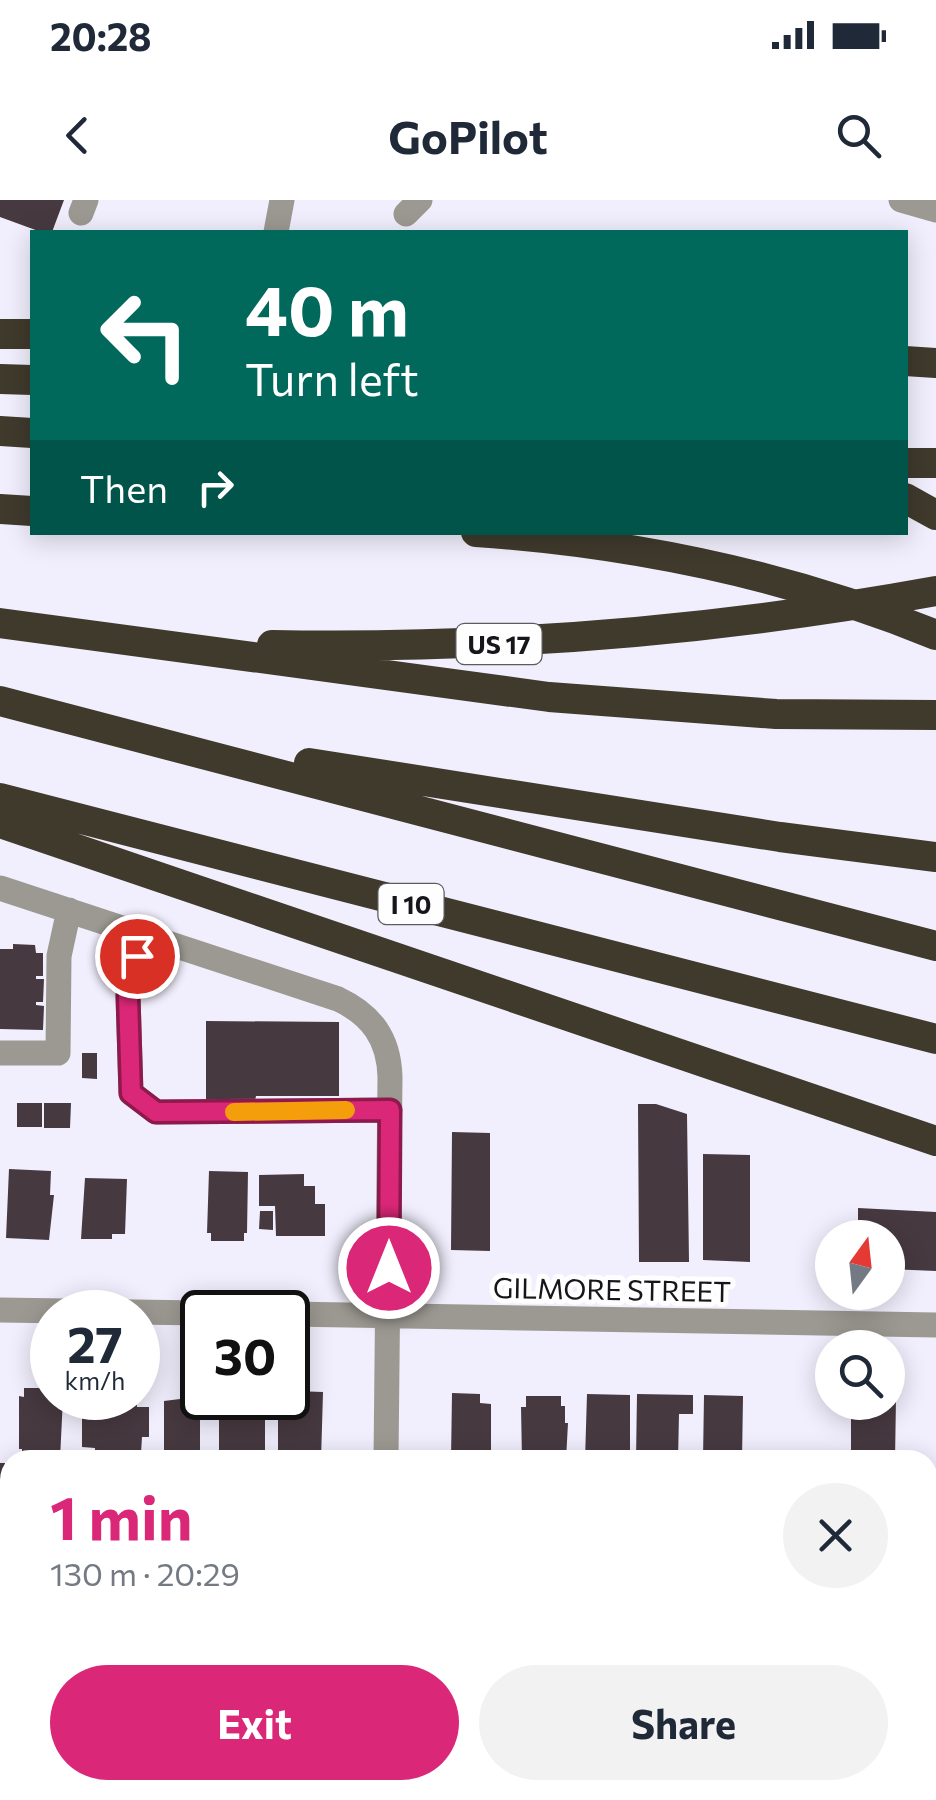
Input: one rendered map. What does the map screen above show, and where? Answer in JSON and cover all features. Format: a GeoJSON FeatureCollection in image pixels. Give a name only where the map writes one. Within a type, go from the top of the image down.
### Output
{"type":"FeatureCollection","features":[{"type":"Feature","properties":{"kind":"highway"},"geometry":{"type":"LineString","coordinates":[[0,334],[30,334]]}},
{"type":"Feature","properties":{"kind":"highway"},"geometry":{"type":"LineString","coordinates":[[908,361],[936,362]]}},
{"type":"Feature","properties":{"kind":"highway"},"geometry":{"type":"LineString","coordinates":[[0,380],[30,380]]}},
{"type":"Feature","properties":{"kind":"highway"},"geometry":{"type":"LineString","coordinates":[[0,431],[30,432]]}},
{"type":"Feature","properties":{"kind":"highway"},"geometry":{"type":"LineString","coordinates":[[908,462],[936,463]]}},
{"type":"Feature","properties":{"kind":"highway"},"geometry":{"type":"LineString","coordinates":[[908,500],[936,514]]}},
{"type":"Feature","properties":{"kind":"highway"},"geometry":{"type":"LineString","coordinates":[[0,509],[30,511]]}},
{"type":"Feature","properties":{"kind":"highway"},"geometry":{"type":"LineString","coordinates":[[510,535],[566,540],[719,567],[851,604],[936,635]]}},
{"type":"Feature","properties":{"kind":"highway","name":"US 17"},"geometry":{"type":"LineString","coordinates":[[0,623],[59,632],[262,645],[513,643],[741,622],[936,591]]}},
{"type":"Feature","properties":{"kind":"highway"},"geometry":{"type":"LineString","coordinates":[[59,632],[601,702],[776,714],[936,715]]}},
{"type":"Feature","properties":{"kind":"highway"},"geometry":{"type":"LineString","coordinates":[[0,701],[338,768],[780,837],[936,857]]}},
{"type":"Feature","properties":{"kind":"highway"},"geometry":{"type":"LineString","coordinates":[[31,708],[936,946]]}},
{"type":"Feature","properties":{"kind":"highway","name":"I 10"},"geometry":{"type":"LineString","coordinates":[[0,798],[936,1039]]}},
{"type":"Feature","properties":{"kind":"highway"},"geometry":{"type":"LineString","coordinates":[[0,823],[936,1141]]}},
{"type":"Feature","properties":{"kind":"street"},"geometry":{"type":"LineString","coordinates":[[276,230],[282,200]]}},
{"type":"Feature","properties":{"kind":"street"},"geometry":{"type":"LineString","coordinates":[[900,200],[936,210]]}},
{"type":"Feature","properties":{"kind":"street"},"geometry":{"type":"LineString","coordinates":[[0,888],[338,998],[375,1025],[388,1054],[390,1110],[386,1450]]}},
{"type":"Feature","properties":{"kind":"street"},"geometry":{"type":"LineString","coordinates":[[0,1053],[58,1053],[59,956],[69,910]]}},
{"type":"Feature","properties":{"kind":"street"},"geometry":{"type":"LineString","coordinates":[[143,934],[128,996],[131,1093],[156,1112],[390,1110]]}},
{"type":"Feature","properties":{"kind":"street"},"geometry":{"type":"LineString","coordinates":[[0,1310],[180,1313]]}},
{"type":"Feature","properties":{"kind":"street","name":"GILMORE STREET"},"geometry":{"type":"LineString","coordinates":[[310,1314],[936,1326]]}},
{"type":"Feature","properties":{"kind":"building"},"geometry":{"type":"Polygon","coordinates":[[[0,200],[64,200],[53,230],[36,230],[0,217],[0,200]]]}},
{"type":"Feature","properties":{"kind":"building"},"geometry":{"type":"Polygon","coordinates":[[[13,944],[35,945],[36,953],[43,953],[43,976],[36,979],[44,979],[43,1002],[36,1005],[44,1006],[43,1030],[0,1029],[0,949],[13,949],[13,944]]]}},
{"type":"Feature","properties":{"kind":"building"},"geometry":{"type":"Polygon","coordinates":[[[206,1021],[339,1022],[339,1096],[256,1096],[255,1101],[206,1101],[206,1021]]]}},
{"type":"Feature","properties":{"kind":"building"},"geometry":{"type":"Polygon","coordinates":[[[82,1053],[97,1053],[97,1079],[82,1078],[82,1053]]]}},
{"type":"Feature","properties":{"kind":"building"},"geometry":{"type":"Polygon","coordinates":[[[17,1103],[42,1103],[42,1127],[17,1127],[17,1103]]]}},
{"type":"Feature","properties":{"kind":"building"},"geometry":{"type":"Polygon","coordinates":[[[44,1103],[71,1103],[70,1128],[44,1128],[44,1103]]]}},
{"type":"Feature","properties":{"kind":"building"},"geometry":{"type":"Polygon","coordinates":[[[638,1104],[656,1104],[687,1114],[689,1262],[639,1262],[638,1104]]]}},
{"type":"Feature","properties":{"kind":"building"},"geometry":{"type":"Polygon","coordinates":[[[452,1132],[490,1133],[490,1251],[451,1250],[452,1132]]]}},
{"type":"Feature","properties":{"kind":"building"},"geometry":{"type":"Polygon","coordinates":[[[703,1154],[750,1155],[750,1262],[703,1260],[703,1154]]]}},
{"type":"Feature","properties":{"kind":"building"},"geometry":{"type":"Polygon","coordinates":[[[9,1169],[51,1171],[50,1195],[54,1195],[49,1240],[6,1238],[9,1169]]]}},
{"type":"Feature","properties":{"kind":"building"},"geometry":{"type":"Polygon","coordinates":[[[209,1171],[248,1172],[244,1241],[211,1241],[211,1233],[207,1233],[209,1171]]]}},
{"type":"Feature","properties":{"kind":"building"},"geometry":{"type":"Polygon","coordinates":[[[304,1174],[304,1186],[315,1186],[315,1204],[325,1204],[325,1236],[276,1236],[275,1206],[259,1206],[259,1175],[304,1174]]]}},
{"type":"Feature","properties":{"kind":"building"},"geometry":{"type":"Polygon","coordinates":[[[85,1178],[127,1179],[125,1234],[112,1234],[112,1239],[81,1239],[85,1178]]]}},
{"type":"Feature","properties":{"kind":"building"},"geometry":{"type":"Polygon","coordinates":[[[858,1208],[936,1212],[936,1271],[905,1270],[905,1220],[858,1220],[858,1208]]]}},
{"type":"Feature","properties":{"kind":"building"},"geometry":{"type":"Polygon","coordinates":[[[260,1211],[273,1211],[273,1230],[259,1229],[260,1211]]]}},
{"type":"Feature","properties":{"kind":"building"},"geometry":{"type":"Polygon","coordinates":[[[24,1388],[30,1388],[30,1420],[62,1420],[60,1450],[19,1449],[19,1396],[24,1397],[24,1388]]]}},
{"type":"Feature","properties":{"kind":"building"},"geometry":{"type":"Polygon","coordinates":[[[310,1392],[323,1392],[321,1450],[278,1450],[278,1420],[310,1420],[310,1392]]]}},
{"type":"Feature","properties":{"kind":"building"},"geometry":{"type":"Polygon","coordinates":[[[452,1393],[480,1394],[480,1403],[491,1404],[491,1450],[451,1450],[452,1393]]]}},
{"type":"Feature","properties":{"kind":"building"},"geometry":{"type":"Polygon","coordinates":[[[587,1394],[630,1395],[630,1450],[585,1450],[587,1394]]]}},
{"type":"Feature","properties":{"kind":"building"},"geometry":{"type":"Polygon","coordinates":[[[637,1394],[693,1395],[693,1414],[679,1414],[678,1450],[636,1450],[637,1394]]]}},
{"type":"Feature","properties":{"kind":"building"},"geometry":{"type":"Polygon","coordinates":[[[704,1395],[743,1396],[742,1450],[703,1450],[704,1395]]]}},
{"type":"Feature","properties":{"kind":"building"},"geometry":{"type":"Polygon","coordinates":[[[526,1396],[561,1396],[568,1423],[567,1450],[522,1450],[521,1407],[526,1407],[526,1396]]]}},
{"type":"Feature","properties":{"kind":"building"},"geometry":{"type":"Polygon","coordinates":[[[180,1399],[180,1420],[200,1420],[200,1450],[164,1450],[164,1401],[180,1399]]]}},
{"type":"Feature","properties":{"kind":"building"},"geometry":{"type":"Polygon","coordinates":[[[82,1420],[149,1420],[149,1437],[142,1437],[141,1450],[82,1447],[82,1420]]]}},
{"type":"Feature","properties":{"kind":"building"},"geometry":{"type":"Polygon","coordinates":[[[219,1420],[265,1420],[265,1450],[219,1450],[219,1420]]]}},
{"type":"Feature","properties":{"kind":"building"},"geometry":{"type":"Polygon","coordinates":[[[851,1420],[896,1420],[895,1450],[851,1450],[851,1420]]]}},
{"type":"Feature","properties":{"kind":"slow traffic"},"geometry":{"type":"LineString","coordinates":[[234,1112],[346,1110]]}},
{"type":"Feature","properties":{"kind":"route"},"geometry":{"type":"LineString","coordinates":[[137,956],[128,996],[131,1093],[156,1112],[390,1110],[389,1268]]}}]}
